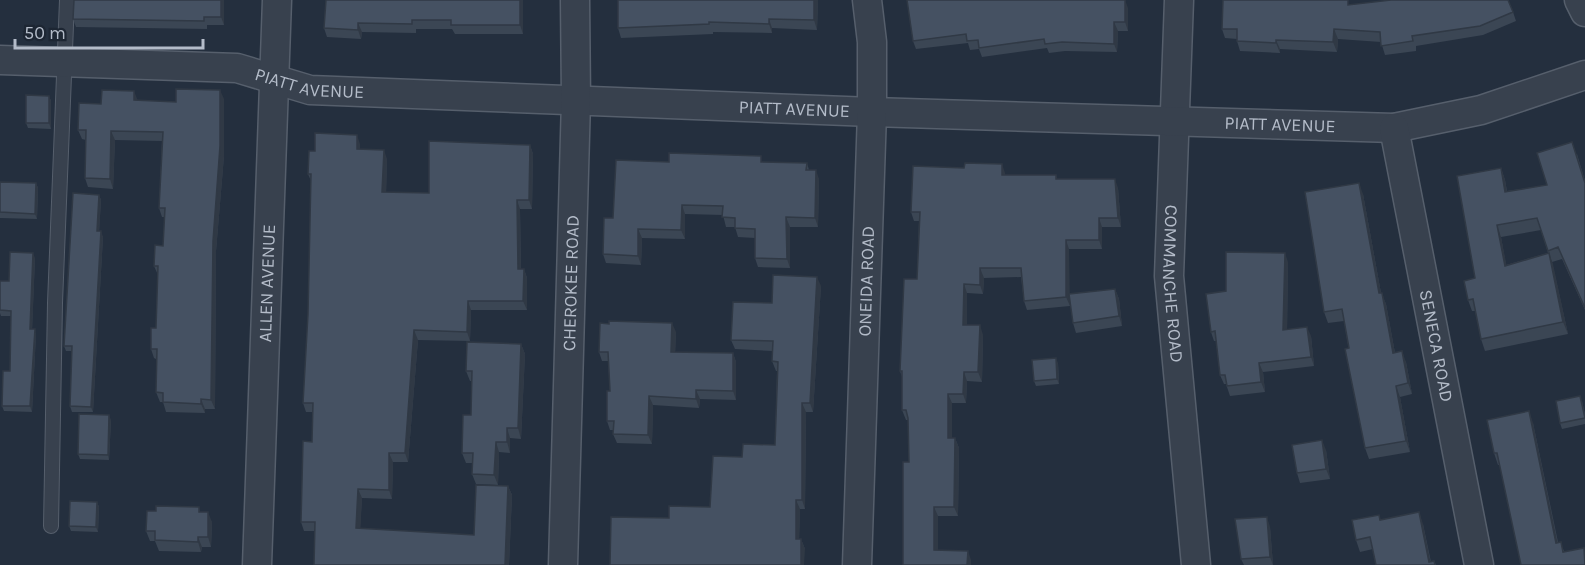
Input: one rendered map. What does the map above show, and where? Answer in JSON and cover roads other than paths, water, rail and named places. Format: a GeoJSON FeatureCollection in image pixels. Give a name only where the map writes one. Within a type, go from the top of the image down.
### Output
{"type":"FeatureCollection","features":[{"type":"Feature","properties":{"kind":"street","name":"ALLEN AVENUE"},"geometry":{"type":"LineString","coordinates":[[257,565],[277,0]]}},
{"type":"Feature","properties":{"kind":"street","name":"CHEROKEE ROAD"},"geometry":{"type":"LineString","coordinates":[[563,565],[576,100],[575,0]]}},
{"type":"Feature","properties":{"kind":"street","name":"ONEIDA ROAD"},"geometry":{"type":"LineString","coordinates":[[857,565],[872,112],[872,42],[867,0]]}},
{"type":"Feature","properties":{"kind":"street","name":"COMMANCHE ROAD"},"geometry":{"type":"LineString","coordinates":[[1179,0],[1169,276],[1196,565]]}},
{"type":"Feature","properties":{"kind":"street"},"geometry":{"type":"LineString","coordinates":[[1579,0],[1585,12]]}},
{"type":"Feature","properties":{"kind":"street","name":"PIATT AVENUE"},"geometry":{"type":"LineString","coordinates":[[0,60],[237,68],[310,90],[872,112],[1394,128],[1481,110],[1585,75]]}},
{"type":"Feature","properties":{"kind":"street","name":"SENECA ROAD"},"geometry":{"type":"LineString","coordinates":[[1394,128],[1479,565]]}},
{"type":"Feature","properties":{"kind":"lane"},"geometry":{"type":"LineString","coordinates":[[51,526],[55,303],[67,0]]}}]}
